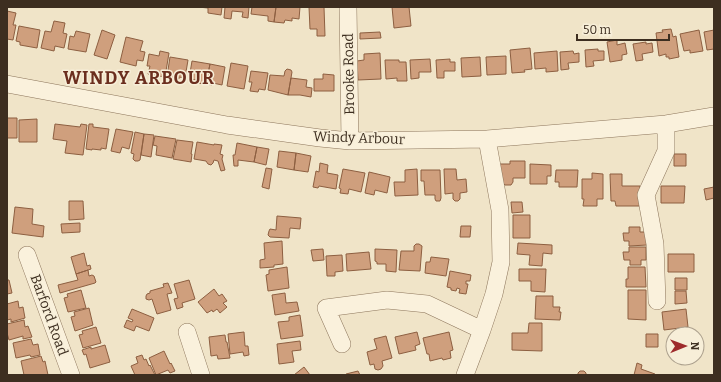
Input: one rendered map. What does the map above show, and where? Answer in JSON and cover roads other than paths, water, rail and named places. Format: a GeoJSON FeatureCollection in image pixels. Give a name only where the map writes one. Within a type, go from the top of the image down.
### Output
{"type":"FeatureCollection","features":[{"type":"Feature","properties":{"kind":"street","name":"Brooke Road"},"geometry":{"type":"LineString","coordinates":[[348,7],[350,141]]}},
{"type":"Feature","properties":{"kind":"street","name":"Windy Arbour"},"geometry":{"type":"LineString","coordinates":[[7,84],[227,125],[350,141],[487,139],[666,124],[714,116]]}},
{"type":"Feature","properties":{"kind":"street"},"geometry":{"type":"LineString","coordinates":[[657,301],[656,244],[646,195],[666,151],[666,124]]}},
{"type":"Feature","properties":{"kind":"street"},"geometry":{"type":"LineString","coordinates":[[465,375],[494,294],[501,262],[500,210],[487,139]]}},
{"type":"Feature","properties":{"kind":"street","name":"Barford Road"},"geometry":{"type":"LineString","coordinates":[[27,254],[71,375]]}},
{"type":"Feature","properties":{"kind":"street"},"geometry":{"type":"LineString","coordinates":[[342,344],[326,308],[387,300],[427,304],[482,330]]}},
{"type":"Feature","properties":{"kind":"street"},"geometry":{"type":"LineString","coordinates":[[187,332],[200,375]]}},
{"type":"Feature","properties":{"kind":"district","name":"WINDY ARBOUR"},"geometry":{"type":"Point","coordinates":[139,78]}}]}
